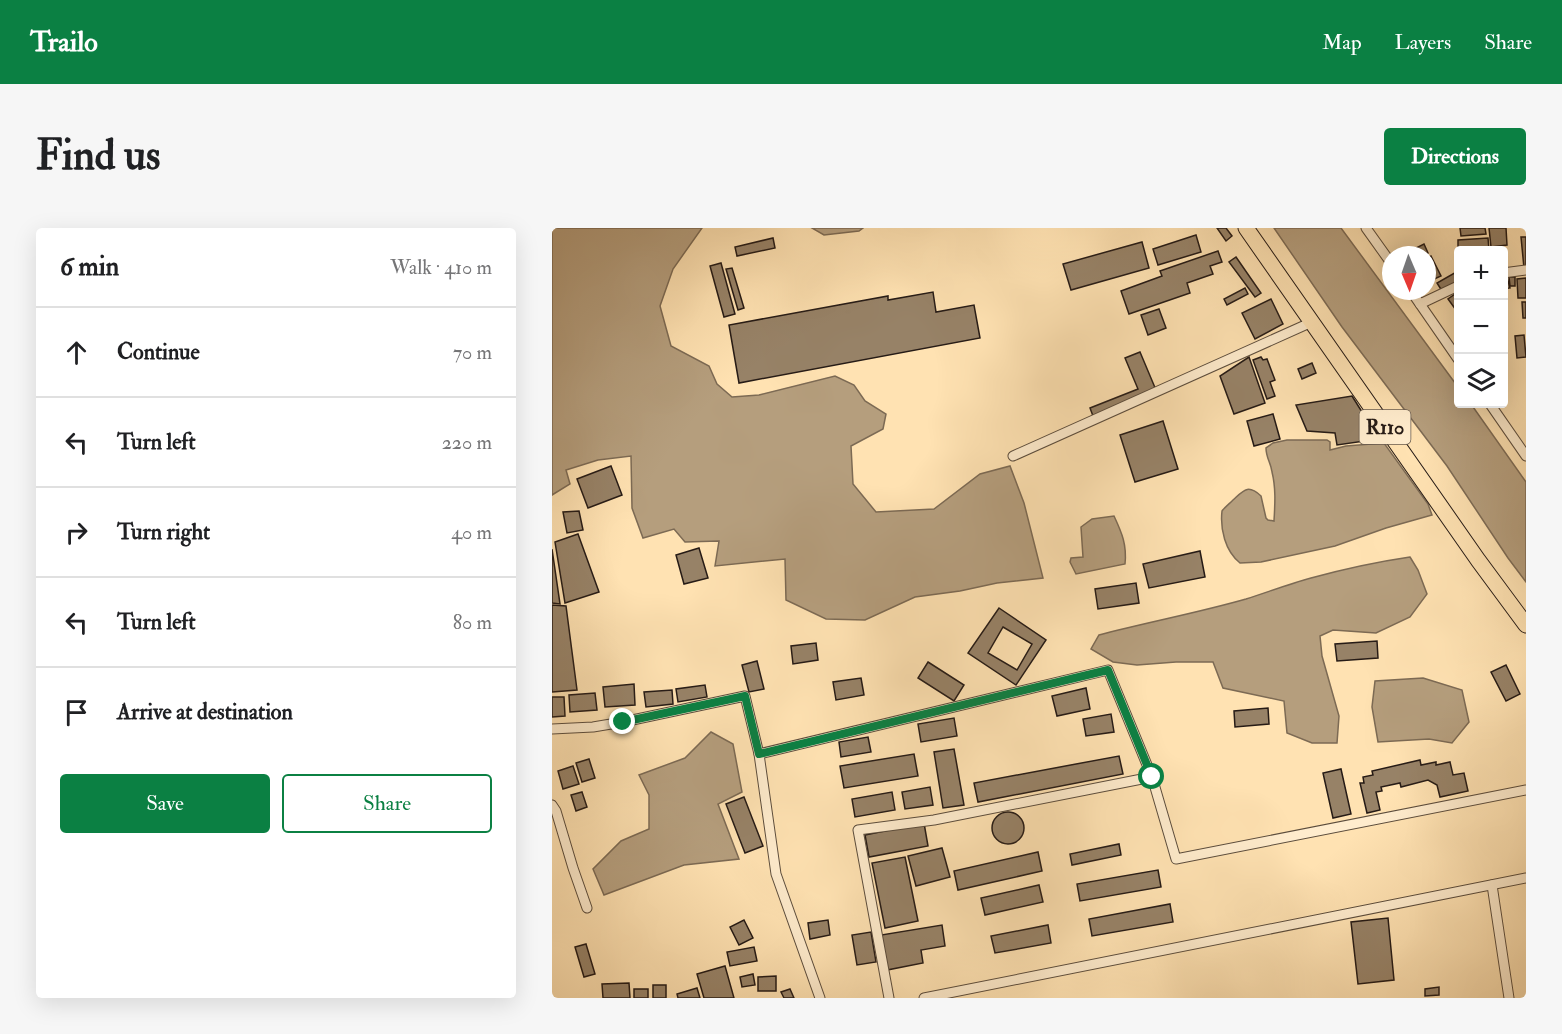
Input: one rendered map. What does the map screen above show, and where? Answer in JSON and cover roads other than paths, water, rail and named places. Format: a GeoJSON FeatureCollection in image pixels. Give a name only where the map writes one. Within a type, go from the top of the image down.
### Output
{"type":"FeatureCollection","features":[{"type":"Feature","properties":{"kind":"main road","name":"R110"},"geometry":{"type":"LineString","coordinates":[[1246,228],[1526,625]]}},
{"type":"Feature","properties":{"kind":"street"},"geometry":{"type":"LineString","coordinates":[[1366,228],[1382,250]]}},
{"type":"Feature","properties":{"kind":"street"},"geometry":{"type":"LineString","coordinates":[[1508,272],[1526,270]]}},
{"type":"Feature","properties":{"kind":"street"},"geometry":{"type":"LineString","coordinates":[[1420,304],[1454,288]]}},
{"type":"Feature","properties":{"kind":"street"},"geometry":{"type":"LineString","coordinates":[[1417,300],[1455,354]]}},
{"type":"Feature","properties":{"kind":"street"},"geometry":{"type":"LineString","coordinates":[[1013,456],[1312,322]]}},
{"type":"Feature","properties":{"kind":"street"},"geometry":{"type":"LineString","coordinates":[[1493,408],[1526,456]]}},
{"type":"Feature","properties":{"kind":"street"},"geometry":{"type":"LineString","coordinates":[[759,754],[1108,670],[1152,777],[1176,859],[1526,790]]}},
{"type":"Feature","properties":{"kind":"street"},"geometry":{"type":"LineString","coordinates":[[552,729],[593,727],[623,722],[745,696],[759,754],[776,874],[820,998]]}},
{"type":"Feature","properties":{"kind":"street"},"geometry":{"type":"LineString","coordinates":[[889,998],[858,830],[934,820],[1152,777]]}},
{"type":"Feature","properties":{"kind":"street"},"geometry":{"type":"LineString","coordinates":[[552,805],[556,811],[587,908]]}},
{"type":"Feature","properties":{"kind":"street"},"geometry":{"type":"LineString","coordinates":[[924,998],[1526,878]]}},
{"type":"Feature","properties":{"kind":"street"},"geometry":{"type":"LineString","coordinates":[[1491,885],[1509,998]]}}]}
